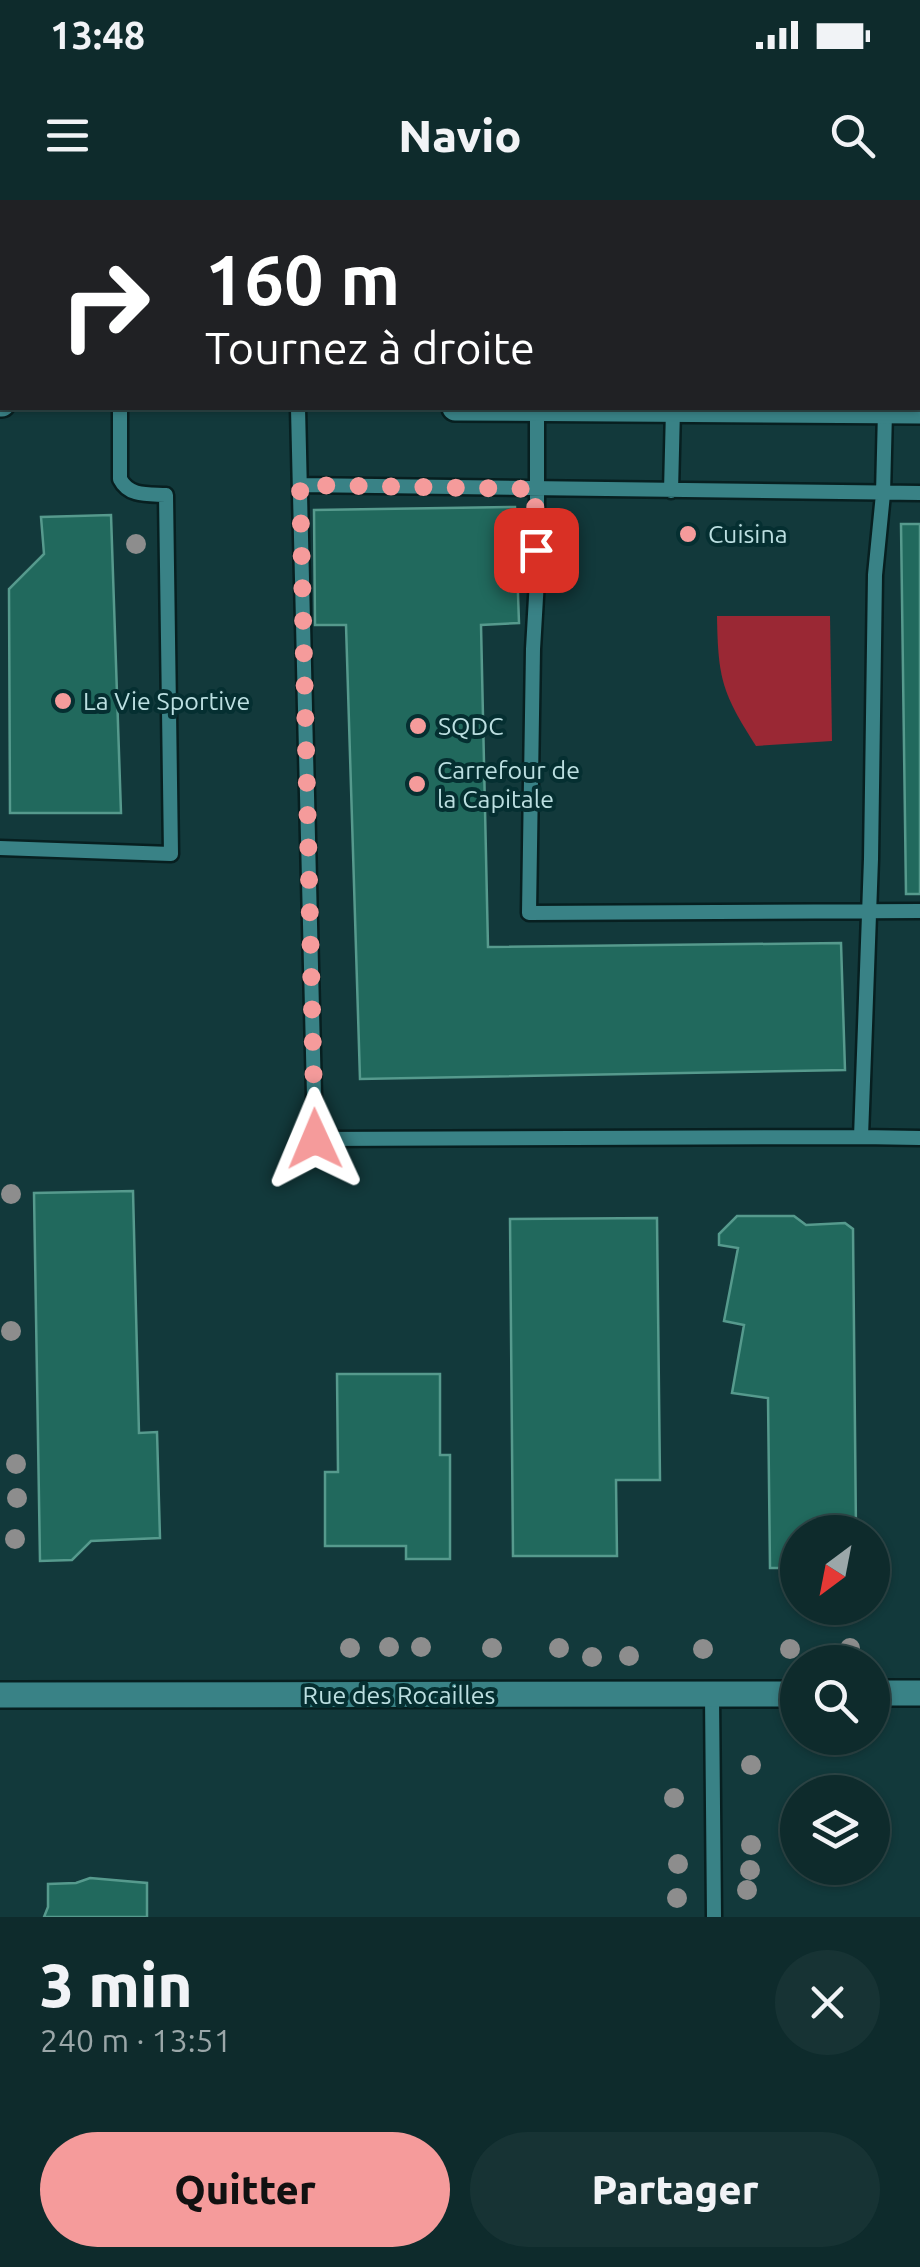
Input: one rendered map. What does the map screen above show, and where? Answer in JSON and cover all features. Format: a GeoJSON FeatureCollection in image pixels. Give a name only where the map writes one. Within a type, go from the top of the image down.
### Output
{"type":"FeatureCollection","features":[{"type":"Feature","properties":{"kind":"street"},"geometry":{"type":"LineString","coordinates":[[778,410],[920,411]]}},
{"type":"Feature","properties":{"kind":"street"},"geometry":{"type":"LineString","coordinates":[[890,1693],[920,1693]]}},
{"type":"Feature","properties":{"kind":"street","name":"Rue des Rocailles"},"geometry":{"type":"LineString","coordinates":[[0,1695],[780,1694]]}},
{"type":"Feature","properties":{"kind":"lane"},"geometry":{"type":"LineString","coordinates":[[0,848],[171,854],[166,495],[133,492],[124,487],[120,479],[120,410]]}},
{"type":"Feature","properties":{"kind":"lane"},"geometry":{"type":"LineString","coordinates":[[298,410],[315,1139],[920,1138]]}},
{"type":"Feature","properties":{"kind":"lane"},"geometry":{"type":"LineString","coordinates":[[536,410],[537,580],[530,913],[920,910]]}},
{"type":"Feature","properties":{"kind":"lane"},"geometry":{"type":"LineString","coordinates":[[671,491],[672,410]]}},
{"type":"Feature","properties":{"kind":"lane"},"geometry":{"type":"LineString","coordinates":[[861,1137],[874,574],[883,494],[885,411]]}},
{"type":"Feature","properties":{"kind":"lane"},"geometry":{"type":"LineString","coordinates":[[300,485],[920,493]]}},
{"type":"Feature","properties":{"kind":"lane"},"geometry":{"type":"LineString","coordinates":[[712,1695],[714,1917]]}},
{"type":"Feature","properties":{"kind":"shaded area"},"geometry":{"type":"Polygon","coordinates":[[[717,616],[830,616],[832,741],[756,746],[724,685],[717,616]]]}},
{"type":"Feature","properties":{"kind":"building","name":"Carrefour de la Capitale"},"geometry":{"type":"Polygon","coordinates":[[[515,507],[519,623],[481,625],[488,947],[841,943],[845,1070],[360,1079],[346,625],[315,625],[314,510],[515,507]]]}},
{"type":"Feature","properties":{"kind":"building","name":"La Vie Sportive"},"geometry":{"type":"Polygon","coordinates":[[[111,515],[121,813],[10,813],[9,589],[44,554],[41,517],[111,515]]]}},
{"type":"Feature","properties":{"kind":"building"},"geometry":{"type":"Polygon","coordinates":[[[901,524],[920,524],[920,894],[906,894],[901,524]]]}},
{"type":"Feature","properties":{"kind":"building"},"geometry":{"type":"Polygon","coordinates":[[[133,1191],[139,1433],[157,1432],[160,1538],[91,1541],[72,1560],[40,1561],[34,1193],[133,1191]]]}},
{"type":"Feature","properties":{"kind":"building"},"geometry":{"type":"Polygon","coordinates":[[[737,1216],[794,1216],[806,1225],[845,1223],[853,1229],[856,1515],[780,1515],[780,1568],[770,1568],[768,1398],[732,1393],[744,1325],[724,1321],[738,1248],[719,1245],[719,1234],[737,1216]]]}},
{"type":"Feature","properties":{"kind":"building"},"geometry":{"type":"Polygon","coordinates":[[[657,1218],[660,1480],[616,1480],[617,1556],[513,1556],[510,1219],[657,1218]]]}},
{"type":"Feature","properties":{"kind":"building"},"geometry":{"type":"Polygon","coordinates":[[[337,1374],[440,1374],[440,1455],[450,1455],[450,1559],[406,1559],[406,1546],[325,1546],[325,1472],[338,1472],[337,1374]]]}},
{"type":"Feature","properties":{"kind":"building"},"geometry":{"type":"Polygon","coordinates":[[[90,1878],[147,1883],[147,1917],[44,1917],[48,1884],[90,1878]]]}},
{"type":"Feature","properties":{"kind":"place","name":"Cuisina"},"geometry":{"type":"Point","coordinates":[688,534]}},
{"type":"Feature","properties":{"kind":"place","name":"La Vie Sportive"},"geometry":{"type":"Point","coordinates":[63,701]}},
{"type":"Feature","properties":{"kind":"place","name":"SQDC"},"geometry":{"type":"Point","coordinates":[418,726]}},
{"type":"Feature","properties":{"kind":"place","name":"Carrefour de la Capitale"},"geometry":{"type":"Point","coordinates":[417,784]}},
{"type":"Feature","properties":{"kind":"route"},"geometry":{"type":"LineString","coordinates":[[315,1139],[300,485],[535,489],[536,550]]}}]}
